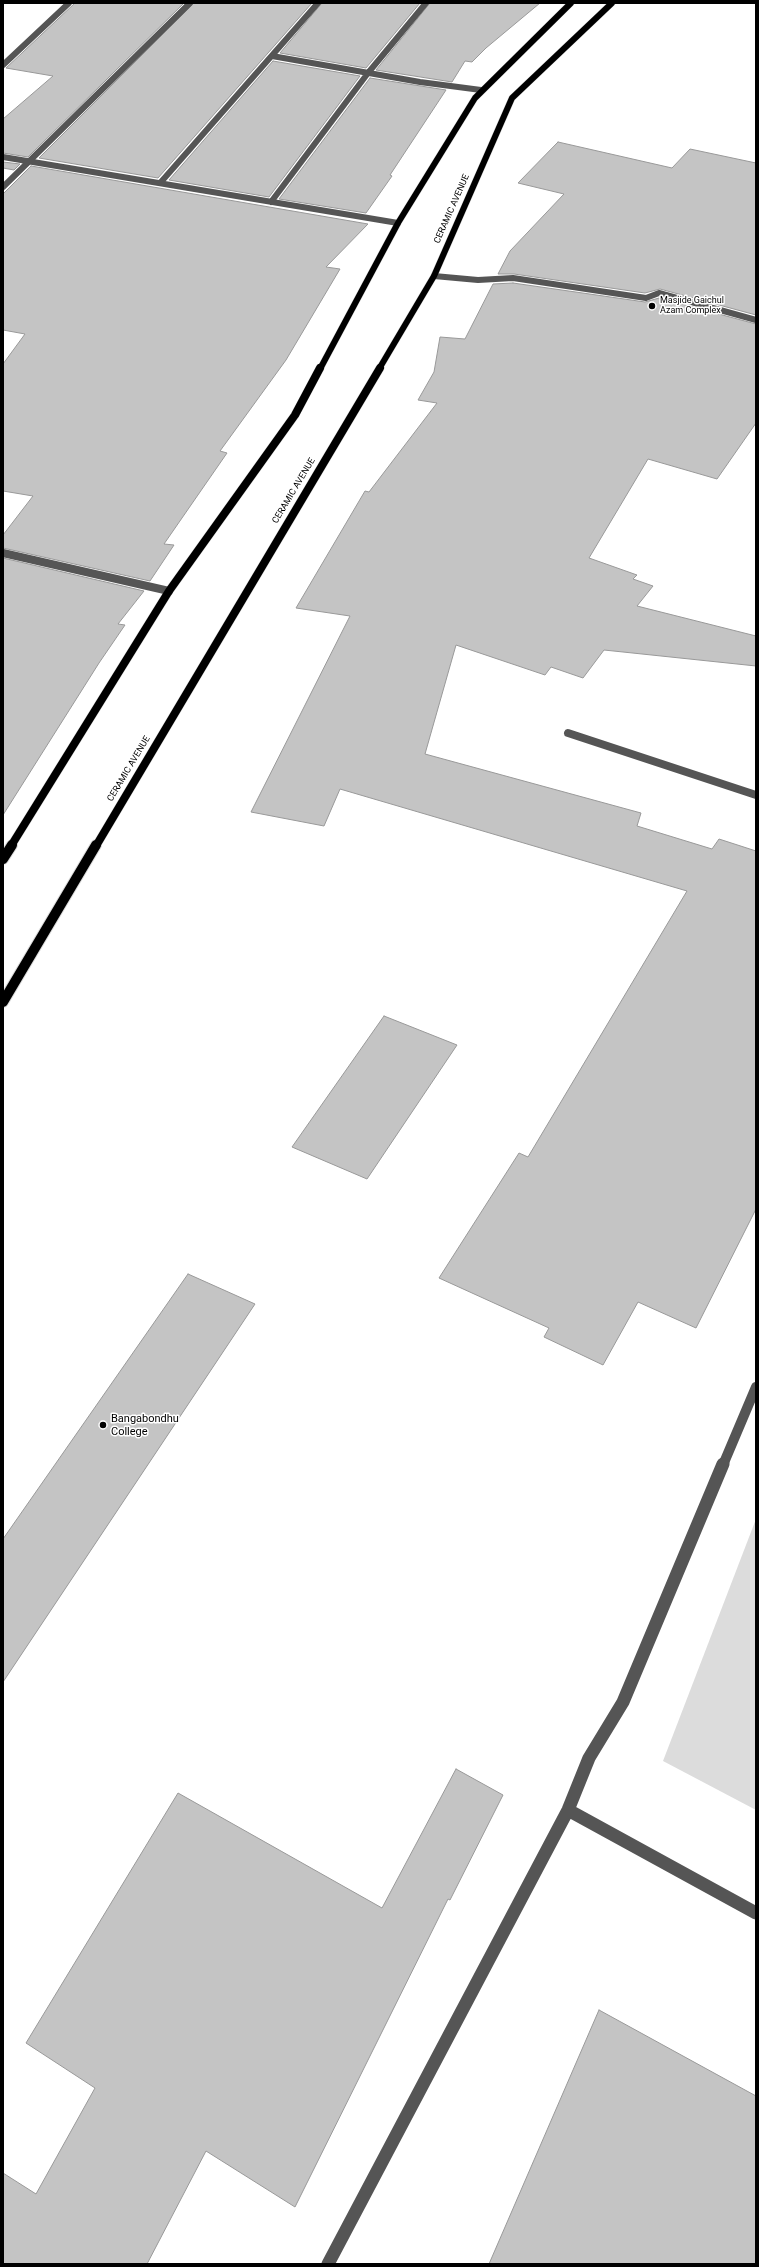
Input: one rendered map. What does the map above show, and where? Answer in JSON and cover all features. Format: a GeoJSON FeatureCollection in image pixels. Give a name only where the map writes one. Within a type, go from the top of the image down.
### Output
{"type":"FeatureCollection","features":[{"type":"Feature","properties":{"kind":"main road"},"geometry":{"type":"LineString","coordinates":[[3,859],[169,591],[295,415],[398,223],[481,90],[571,3]]}},
{"type":"Feature","properties":{"kind":"main road","name":"CERAMIC AVENUE"},"geometry":{"type":"LineString","coordinates":[[3,1002],[434,276],[512,98],[612,3]]}},
{"type":"Feature","properties":{"kind":"street"},"geometry":{"type":"LineString","coordinates":[[3,65],[69,3]]}},
{"type":"Feature","properties":{"kind":"street"},"geometry":{"type":"LineString","coordinates":[[3,187],[190,3]]}},
{"type":"Feature","properties":{"kind":"street"},"geometry":{"type":"LineString","coordinates":[[161,182],[318,3]]}},
{"type":"Feature","properties":{"kind":"street"},"geometry":{"type":"LineString","coordinates":[[272,202],[368,72],[426,3]]}},
{"type":"Feature","properties":{"kind":"street"},"geometry":{"type":"LineString","coordinates":[[272,56],[481,90]]}},
{"type":"Feature","properties":{"kind":"street"},"geometry":{"type":"LineString","coordinates":[[3,157],[161,182],[398,223]]}},
{"type":"Feature","properties":{"kind":"street"},"geometry":{"type":"LineString","coordinates":[[434,276],[478,280],[513,278],[646,298],[659,293],[756,320]]}},
{"type":"Feature","properties":{"kind":"street"},"geometry":{"type":"LineString","coordinates":[[3,553],[169,591]]}},
{"type":"Feature","properties":{"kind":"street"},"geometry":{"type":"LineString","coordinates":[[568,732],[756,795]]}},
{"type":"Feature","properties":{"kind":"street"},"geometry":{"type":"LineString","coordinates":[[328,2264],[568,1810],[589,1758],[623,1702],[756,1387]]}},
{"type":"Feature","properties":{"kind":"street"},"geometry":{"type":"LineString","coordinates":[[568,1810],[756,1912]]}},
{"type":"Feature","properties":{"kind":"shaded area"},"geometry":{"type":"Polygon","coordinates":[[[756,1519],[756,1810],[663,1761],[756,1519]]]}},
{"type":"Feature","properties":{"kind":"building"},"geometry":{"type":"Polygon","coordinates":[[[75,3],[184,3],[28,157],[3,153],[3,119],[53,76],[6,68],[75,3]]]}},
{"type":"Feature","properties":{"kind":"building"},"geometry":{"type":"Polygon","coordinates":[[[194,3],[312,3],[158,178],[39,158],[194,3]]]}},
{"type":"Feature","properties":{"kind":"building"},"geometry":{"type":"Polygon","coordinates":[[[322,3],[420,3],[366,68],[280,53],[322,3]]]}},
{"type":"Feature","properties":{"kind":"building"},"geometry":{"type":"Polygon","coordinates":[[[430,3],[540,3],[486,48],[472,62],[465,61],[452,82],[376,70],[430,3]]]}},
{"type":"Feature","properties":{"kind":"building"},"geometry":{"type":"Polygon","coordinates":[[[273,61],[360,76],[269,197],[169,180],[273,61]]]}},
{"type":"Feature","properties":{"kind":"building"},"geometry":{"type":"Polygon","coordinates":[[[370,78],[446,90],[390,175],[392,176],[366,213],[279,199],[370,78]]]}},
{"type":"Feature","properties":{"kind":"building"},"geometry":{"type":"Polygon","coordinates":[[[558,142],[672,168],[690,149],[756,163],[756,315],[660,289],[645,293],[514,274],[498,274],[510,251],[564,194],[518,183],[558,142]]]}},
{"type":"Feature","properties":{"kind":"building"},"geometry":{"type":"Polygon","coordinates":[[[3,162],[20,164],[14,170],[3,168],[3,162]]]}},
{"type":"Feature","properties":{"kind":"building"},"geometry":{"type":"Polygon","coordinates":[[[31,166],[368,224],[326,267],[340,269],[286,360],[220,451],[227,453],[164,544],[174,545],[150,581],[3,548],[3,535],[33,496],[3,491],[3,364],[25,334],[3,330],[3,194],[31,166]]]}},
{"type":"Feature","properties":{"kind":"building"},"geometry":{"type":"Polygon","coordinates":[[[513,283],[645,302],[659,298],[756,324],[756,423],[717,479],[648,459],[589,558],[637,575],[633,579],[653,586],[637,606],[756,636],[756,666],[604,650],[583,678],[551,667],[545,675],[456,645],[425,754],[641,813],[637,826],[712,849],[719,839],[756,851],[756,1209],[696,1328],[638,1302],[603,1365],[544,1337],[549,1328],[439,1278],[519,1153],[528,1157],[687,891],[340,789],[324,826],[251,812],[350,616],[296,608],[365,491],[369,492],[437,403],[418,400],[434,372],[440,337],[465,339],[493,284],[513,283]]]}},
{"type":"Feature","properties":{"kind":"building"},"geometry":{"type":"Polygon","coordinates":[[[3,558],[144,591],[118,624],[125,625],[99,663],[3,815],[3,558]]]}},
{"type":"Feature","properties":{"kind":"building"},"geometry":{"type":"Polygon","coordinates":[[[384,1016],[457,1045],[367,1179],[292,1147],[384,1016]]]}},
{"type":"Feature","properties":{"kind":"building"},"geometry":{"type":"Polygon","coordinates":[[[188,1274],[255,1304],[3,1682],[3,1539],[188,1274]]]}},
{"type":"Feature","properties":{"kind":"building"},"geometry":{"type":"Polygon","coordinates":[[[456,1769],[503,1795],[450,1900],[448,1899],[295,2207],[206,2151],[147,2264],[3,2264],[3,2173],[36,2194],[95,2088],[26,2043],[178,1793],[382,1908],[456,1769]]]}},
{"type":"Feature","properties":{"kind":"building"},"geometry":{"type":"Polygon","coordinates":[[[599,2010],[756,2096],[756,2264],[489,2264],[599,2010]]]}},
{"type":"Feature","properties":{"kind":"place","name":"Masjide Gaichul Azam Complex"},"geometry":{"type":"Point","coordinates":[652,306]}},
{"type":"Feature","properties":{"kind":"place","name":"Bangabondhu College"},"geometry":{"type":"Point","coordinates":[103,1425]}}]}
